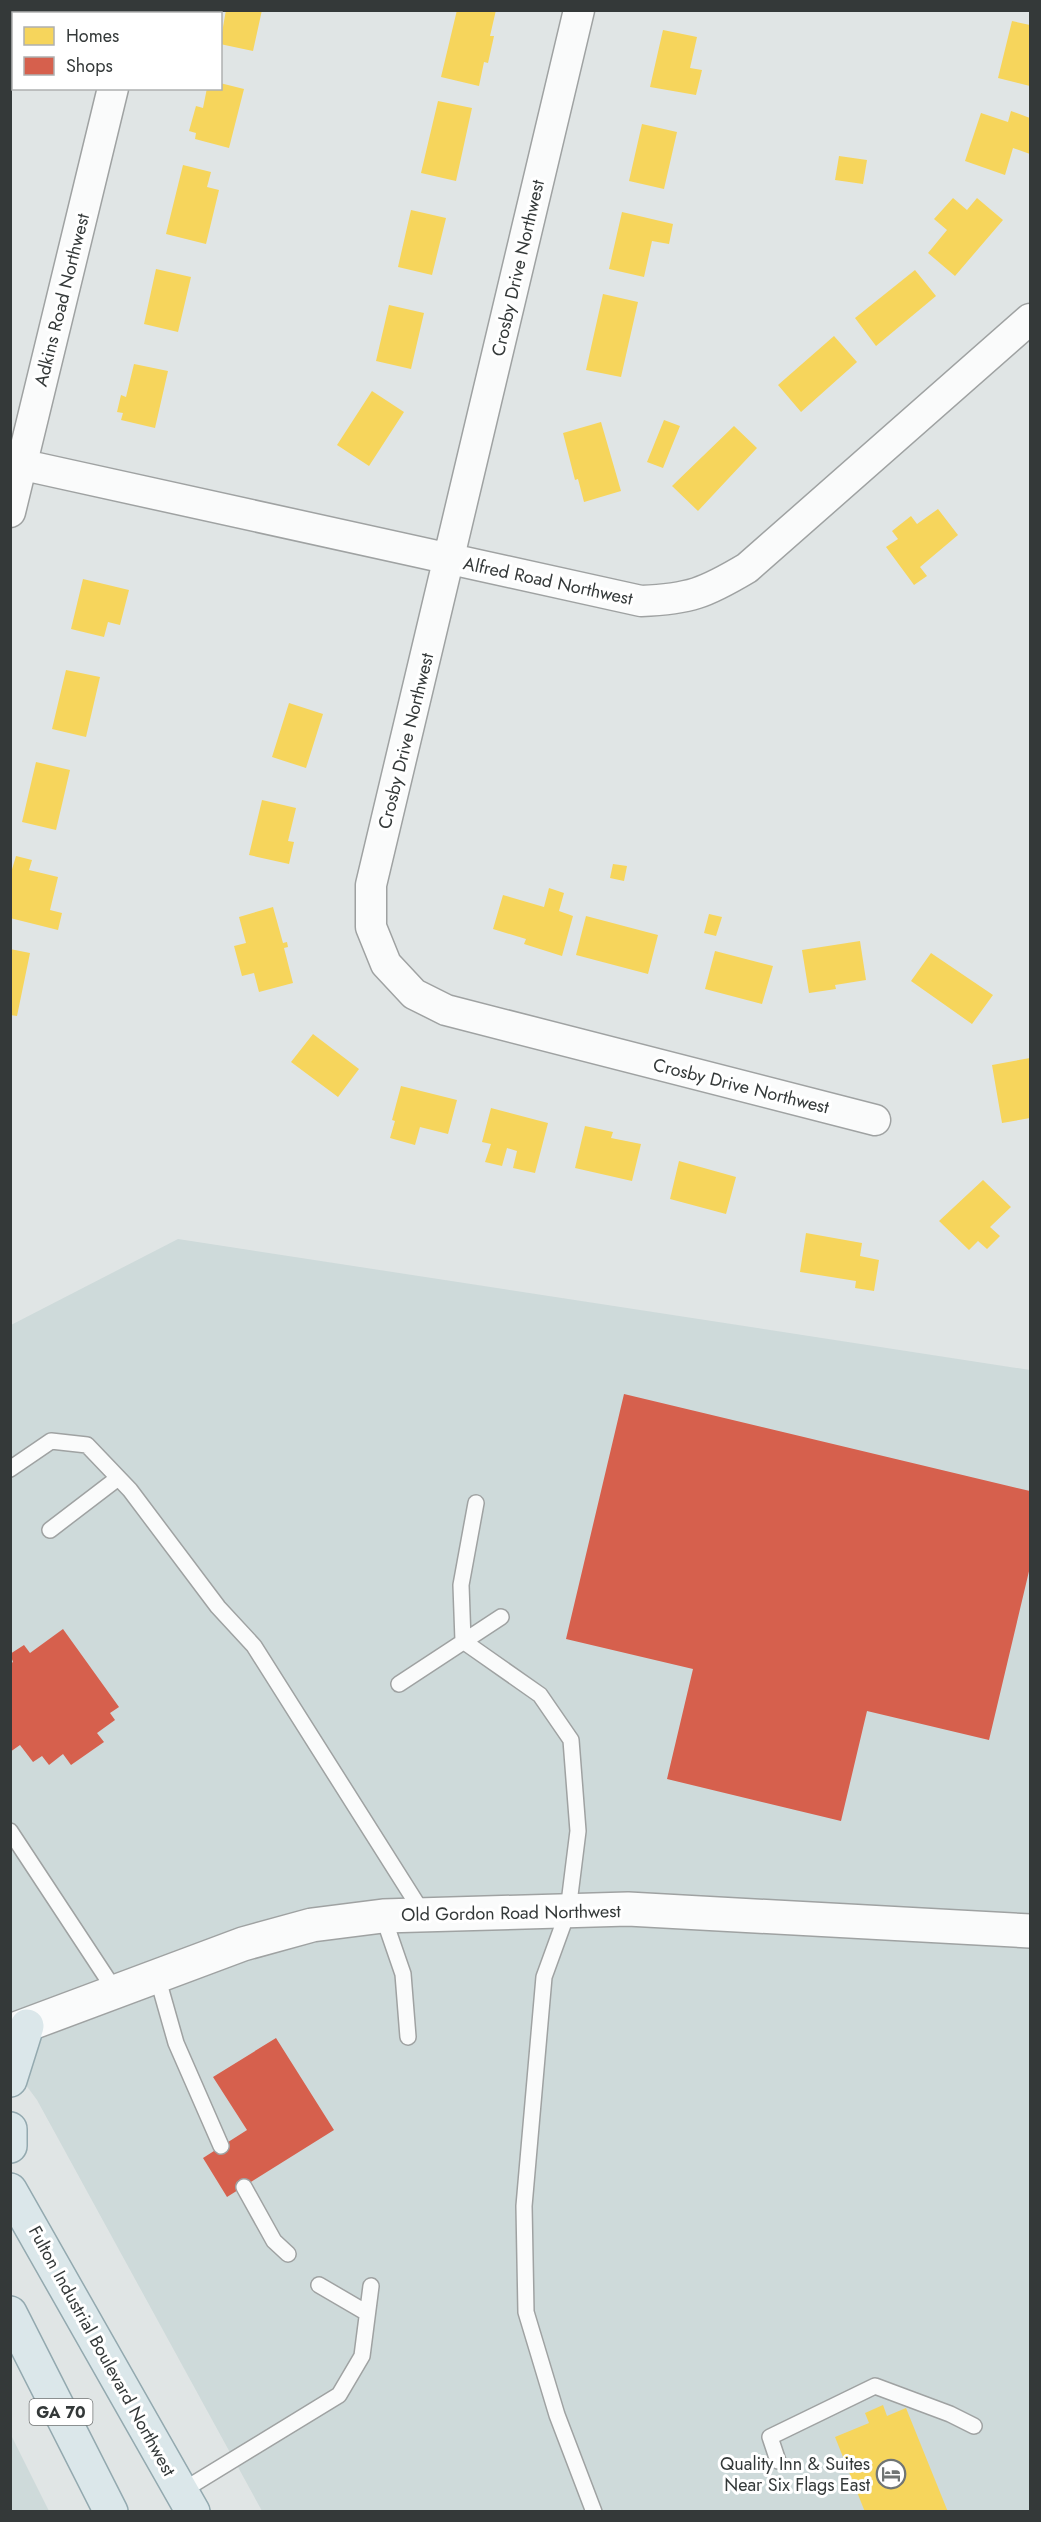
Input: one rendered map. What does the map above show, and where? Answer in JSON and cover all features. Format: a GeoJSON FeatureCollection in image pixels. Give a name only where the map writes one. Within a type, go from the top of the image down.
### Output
{"type":"FeatureCollection","features":[{"type":"Feature","properties":{"kind":"main road","name":"Old Gordon Road Northwest"},"geometry":{"type":"LineString","coordinates":[[19,2029],[243,1944],[312,1925],[383,1916],[628,1910],[1030,1931]]}},
{"type":"Feature","properties":{"kind":"main road"},"geometry":{"type":"LineString","coordinates":[[10,2080],[19,2029]]}},
{"type":"Feature","properties":{"kind":"main road"},"geometry":{"type":"LineString","coordinates":[[10,2129],[10,2146]]}},
{"type":"Feature","properties":{"kind":"main road","name":"Fulton Industrial Boulevard Northwest"},"geometry":{"type":"LineString","coordinates":[[10,2190],[187,2501]]}},
{"type":"Feature","properties":{"kind":"main road","name":"GA 70"},"geometry":{"type":"LineString","coordinates":[[10,2313],[111,2511]]}},
{"type":"Feature","properties":{"kind":"street","name":"Crosby Drive Northwest"},"geometry":{"type":"LineString","coordinates":[[579,10],[371,885],[371,927],[386,964],[414,994],[446,1010],[875,1120]]}},
{"type":"Feature","properties":{"kind":"street","name":"Adkins Road Northwest"},"geometry":{"type":"LineString","coordinates":[[10,512],[16,463],[112,90]]}},
{"type":"Feature","properties":{"kind":"street","name":"Alfred Road Northwest"},"geometry":{"type":"LineString","coordinates":[[16,463],[641,601],[675,600],[709,591],[747,568],[1030,320]]}},
{"type":"Feature","properties":{"kind":"lane"},"geometry":{"type":"LineString","coordinates":[[10,1469],[51,1441],[87,1445],[118,1478],[218,1607],[254,1646],[424,1915]]}},
{"type":"Feature","properties":{"kind":"lane"},"geometry":{"type":"LineString","coordinates":[[50,1530],[118,1478]]}},
{"type":"Feature","properties":{"kind":"lane"},"geometry":{"type":"LineString","coordinates":[[463,1641],[461,1585],[476,1503]]}},
{"type":"Feature","properties":{"kind":"lane"},"geometry":{"type":"LineString","coordinates":[[399,1684],[501,1617]]}},
{"type":"Feature","properties":{"kind":"lane"},"geometry":{"type":"LineString","coordinates":[[463,1641],[540,1695],[570,1740],[578,1831],[568,1911],[544,1977],[524,2206],[526,2312],[557,2415],[594,2511]]}},
{"type":"Feature","properties":{"kind":"lane"},"geometry":{"type":"LineString","coordinates":[[10,1831],[116,1992]]}},
{"type":"Feature","properties":{"kind":"lane"},"geometry":{"type":"LineString","coordinates":[[383,1916],[403,1974],[408,2037]]}},
{"type":"Feature","properties":{"kind":"lane"},"geometry":{"type":"LineString","coordinates":[[158,1976],[176,2043],[221,2146]]}},
{"type":"Feature","properties":{"kind":"lane"},"geometry":{"type":"LineString","coordinates":[[244,2187],[274,2241],[288,2254]]}},
{"type":"Feature","properties":{"kind":"lane"},"geometry":{"type":"LineString","coordinates":[[319,2285],[368,2313]]}},
{"type":"Feature","properties":{"kind":"lane"},"geometry":{"type":"LineString","coordinates":[[187,2501],[339,2395],[362,2356],[371,2286]]}},
{"type":"Feature","properties":{"kind":"lane"},"geometry":{"type":"LineString","coordinates":[[778,2461],[770,2437],[875,2386],[950,2414],[974,2426]]}},
{"type":"Feature","properties":{"kind":"shaded area"},"geometry":{"type":"Polygon","coordinates":[[[178,1239],[1030,1370],[1030,2511],[262,2511],[37,2100],[11,2065],[11,1325],[178,1239]]]}},
{"type":"Feature","properties":{"kind":"shaded area"},"geometry":{"type":"Polygon","coordinates":[[[11,2435],[49,2511],[11,2511],[11,2435]]]}},
{"type":"Feature","properties":{"kind":"building: Homes"},"geometry":{"type":"Polygon","coordinates":[[[226,10],[262,10],[253,51],[222,44],[226,10]]]}},
{"type":"Feature","properties":{"kind":"building: Homes"},"geometry":{"type":"Polygon","coordinates":[[[457,10],[496,10],[490,36],[494,36],[488,63],[484,62],[479,86],[441,77],[457,10]]]}},
{"type":"Feature","properties":{"kind":"building: Homes"},"geometry":{"type":"Polygon","coordinates":[[[1012,21],[1030,25],[1030,86],[998,78],[1012,21]]]}},
{"type":"Feature","properties":{"kind":"building: Homes"},"geometry":{"type":"Polygon","coordinates":[[[10,26],[12,26],[12,78],[10,78],[10,26]]]}},
{"type":"Feature","properties":{"kind":"building: Homes"},"geometry":{"type":"Polygon","coordinates":[[[663,30],[697,37],[690,68],[702,70],[696,95],[650,87],[663,30]]]}},
{"type":"Feature","properties":{"kind":"building: Homes"},"geometry":{"type":"Polygon","coordinates":[[[222,84],[244,89],[229,148],[195,139],[196,133],[189,131],[196,106],[203,108],[207,90],[222,90],[222,84]]]}},
{"type":"Feature","properties":{"kind":"building: Homes"},"geometry":{"type":"Polygon","coordinates":[[[438,101],[472,108],[456,181],[421,173],[438,101]]]}},
{"type":"Feature","properties":{"kind":"building: Homes"},"geometry":{"type":"Polygon","coordinates":[[[1011,111],[1030,118],[1030,154],[1013,148],[1005,175],[965,161],[981,113],[1008,122],[1011,111]]]}},
{"type":"Feature","properties":{"kind":"building: Homes"},"geometry":{"type":"Polygon","coordinates":[[[642,124],[677,132],[664,189],[629,181],[642,124]]]}},
{"type":"Feature","properties":{"kind":"building: Homes"},"geometry":{"type":"Polygon","coordinates":[[[839,156],[867,160],[863,184],[835,180],[839,156]]]}},
{"type":"Feature","properties":{"kind":"building: Homes"},"geometry":{"type":"Polygon","coordinates":[[[183,165],[211,172],[207,187],[219,190],[206,244],[166,234],[183,165]]]}},
{"type":"Feature","properties":{"kind":"building: Homes"},"geometry":{"type":"Polygon","coordinates":[[[953,198],[967,210],[977,198],[1003,220],[955,276],[928,253],[947,230],[934,219],[953,198]]]}},
{"type":"Feature","properties":{"kind":"building: Homes"},"geometry":{"type":"Polygon","coordinates":[[[411,210],[446,218],[432,275],[398,267],[411,210]]]}},
{"type":"Feature","properties":{"kind":"building: Homes"},"geometry":{"type":"Polygon","coordinates":[[[622,212],[673,224],[669,244],[652,241],[644,277],[609,269],[622,212]]]}},
{"type":"Feature","properties":{"kind":"building: Homes"},"geometry":{"type":"Polygon","coordinates":[[[156,269],[191,277],[178,332],[144,324],[156,269]]]}},
{"type":"Feature","properties":{"kind":"building: Homes"},"geometry":{"type":"Polygon","coordinates":[[[915,270],[936,296],[876,346],[855,318],[915,270]]]}},
{"type":"Feature","properties":{"kind":"building: Homes"},"geometry":{"type":"Polygon","coordinates":[[[603,294],[638,302],[621,377],[586,370],[603,294]]]}},
{"type":"Feature","properties":{"kind":"building: Homes"},"geometry":{"type":"Polygon","coordinates":[[[389,305],[424,313],[411,369],[376,361],[389,305]]]}},
{"type":"Feature","properties":{"kind":"building: Homes"},"geometry":{"type":"Polygon","coordinates":[[[834,336],[857,362],[801,412],[778,385],[834,336]]]}},
{"type":"Feature","properties":{"kind":"building: Homes"},"geometry":{"type":"Polygon","coordinates":[[[134,364],[168,371],[155,428],[121,420],[123,413],[117,412],[121,395],[126,397],[134,364]]]}},
{"type":"Feature","properties":{"kind":"building: Homes"},"geometry":{"type":"Polygon","coordinates":[[[372,391],[404,412],[369,466],[337,445],[372,391]]]}},
{"type":"Feature","properties":{"kind":"building: Homes"},"geometry":{"type":"Polygon","coordinates":[[[664,420],[680,426],[663,468],[647,462],[664,420]]]}},
{"type":"Feature","properties":{"kind":"building: Homes"},"geometry":{"type":"Polygon","coordinates":[[[601,422],[621,491],[584,502],[578,479],[575,480],[563,433],[601,422]]]}},
{"type":"Feature","properties":{"kind":"building: Homes"},"geometry":{"type":"Polygon","coordinates":[[[734,426],[757,448],[698,511],[672,486],[734,426]]]}},
{"type":"Feature","properties":{"kind":"building: Homes"},"geometry":{"type":"Polygon","coordinates":[[[938,509],[958,535],[920,567],[927,576],[914,585],[886,547],[898,539],[892,531],[911,516],[917,524],[938,509]]]}},
{"type":"Feature","properties":{"kind":"building: Homes"},"geometry":{"type":"Polygon","coordinates":[[[83,579],[129,590],[120,625],[108,622],[104,637],[71,629],[83,579]]]}},
{"type":"Feature","properties":{"kind":"building: Homes"},"geometry":{"type":"Polygon","coordinates":[[[66,670],[100,677],[86,737],[52,729],[66,670]]]}},
{"type":"Feature","properties":{"kind":"building: Homes"},"geometry":{"type":"Polygon","coordinates":[[[289,703],[323,714],[306,768],[272,757],[289,703]]]}},
{"type":"Feature","properties":{"kind":"building: Homes"},"geometry":{"type":"Polygon","coordinates":[[[36,762],[70,770],[56,830],[22,822],[36,762]]]}},
{"type":"Feature","properties":{"kind":"building: Homes"},"geometry":{"type":"Polygon","coordinates":[[[262,800],[296,808],[288,841],[294,842],[289,864],[249,855],[262,800]]]}},
{"type":"Feature","properties":{"kind":"building: Homes"},"geometry":{"type":"Polygon","coordinates":[[[16,856],[32,860],[29,870],[58,877],[50,910],[62,913],[58,930],[10,918],[10,876],[16,856]]]}},
{"type":"Feature","properties":{"kind":"building: Homes"},"geometry":{"type":"Polygon","coordinates":[[[613,864],[627,866],[624,881],[610,878],[613,864]]]}},
{"type":"Feature","properties":{"kind":"building: Homes"},"geometry":{"type":"Polygon","coordinates":[[[549,888],[564,893],[559,911],[573,916],[562,956],[524,944],[526,939],[493,929],[503,895],[544,907],[549,888]]]}},
{"type":"Feature","properties":{"kind":"building: Homes"},"geometry":{"type":"Polygon","coordinates":[[[273,907],[283,943],[287,942],[288,947],[284,948],[293,983],[259,992],[254,973],[242,976],[234,946],[246,943],[239,917],[273,907]]]}},
{"type":"Feature","properties":{"kind":"building: Homes"},"geometry":{"type":"Polygon","coordinates":[[[709,914],[722,917],[716,936],[704,933],[709,914]]]}},
{"type":"Feature","properties":{"kind":"building: Homes"},"geometry":{"type":"Polygon","coordinates":[[[586,916],[658,935],[648,974],[576,955],[586,916]]]}},
{"type":"Feature","properties":{"kind":"building: Homes"},"geometry":{"type":"Polygon","coordinates":[[[860,941],[866,980],[835,985],[836,989],[809,993],[802,950],[860,941]]]}},
{"type":"Feature","properties":{"kind":"building: Homes"},"geometry":{"type":"Polygon","coordinates":[[[10,949],[30,953],[17,1016],[10,1015],[10,949]]]}},
{"type":"Feature","properties":{"kind":"building: Homes"},"geometry":{"type":"Polygon","coordinates":[[[715,951],[773,966],[762,1004],[705,989],[715,951]]]}},
{"type":"Feature","properties":{"kind":"building: Homes"},"geometry":{"type":"Polygon","coordinates":[[[931,953],[993,995],[972,1024],[911,981],[931,953]]]}},
{"type":"Feature","properties":{"kind":"building: Homes"},"geometry":{"type":"Polygon","coordinates":[[[313,1034],[359,1069],[338,1097],[291,1062],[313,1034]]]}},
{"type":"Feature","properties":{"kind":"building: Homes"},"geometry":{"type":"Polygon","coordinates":[[[1030,1058],[1030,1118],[1002,1123],[992,1065],[1030,1058]]]}},
{"type":"Feature","properties":{"kind":"building: Homes"},"geometry":{"type":"Polygon","coordinates":[[[401,1086],[457,1100],[448,1134],[420,1127],[415,1145],[390,1138],[401,1086]]]}},
{"type":"Feature","properties":{"kind":"building: Homes"},"geometry":{"type":"Polygon","coordinates":[[[491,1108],[548,1123],[535,1173],[513,1168],[517,1151],[507,1148],[502,1166],[485,1162],[491,1144],[482,1142],[491,1108]]]}},
{"type":"Feature","properties":{"kind":"building: Homes"},"geometry":{"type":"Polygon","coordinates":[[[585,1126],[613,1132],[611,1138],[641,1144],[632,1181],[575,1168],[585,1126]]]}},
{"type":"Feature","properties":{"kind":"building: Homes"},"geometry":{"type":"Polygon","coordinates":[[[679,1161],[736,1177],[726,1214],[670,1199],[679,1161]]]}},
{"type":"Feature","properties":{"kind":"building: Homes"},"geometry":{"type":"Polygon","coordinates":[[[983,1180],[1011,1207],[990,1227],[1000,1236],[987,1249],[978,1241],[969,1250],[939,1221],[983,1180]]]}},
{"type":"Feature","properties":{"kind":"building: Homes"},"geometry":{"type":"Polygon","coordinates":[[[806,1233],[862,1243],[860,1256],[879,1260],[874,1291],[855,1288],[856,1281],[800,1272],[806,1233]]]}},
{"type":"Feature","properties":{"kind":"building: Homes","name":"Quality Inn & Suites Near Six Flags East"},"geometry":{"type":"Polygon","coordinates":[[[883,2405],[887,2416],[906,2408],[948,2512],[865,2512],[835,2437],[869,2423],[865,2413],[883,2405]]]}},
{"type":"Feature","properties":{"kind":"building: Shops"},"geometry":{"type":"Polygon","coordinates":[[[624,1394],[1030,1491],[1030,1567],[989,1740],[867,1711],[841,1821],[667,1779],[693,1669],[566,1639],[624,1394]]]}},
{"type":"Feature","properties":{"kind":"building: Shops"},"geometry":{"type":"Polygon","coordinates":[[[63,1629],[119,1707],[110,1713],[115,1720],[97,1733],[104,1742],[71,1765],[63,1754],[49,1765],[42,1756],[33,1762],[20,1745],[10,1752],[10,1664],[13,1662],[10,1654],[24,1645],[30,1653],[63,1629]]]}},
{"type":"Feature","properties":{"kind":"building: Shops"},"geometry":{"type":"Polygon","coordinates":[[[276,2038],[334,2130],[227,2197],[203,2158],[247,2130],[213,2077],[276,2038]]]}},
{"type":"Feature","properties":{"kind":"place","name":"Quality Inn & Suites Near Six Flags East"},"geometry":{"type":"Point","coordinates":[891,2474]}}]}
